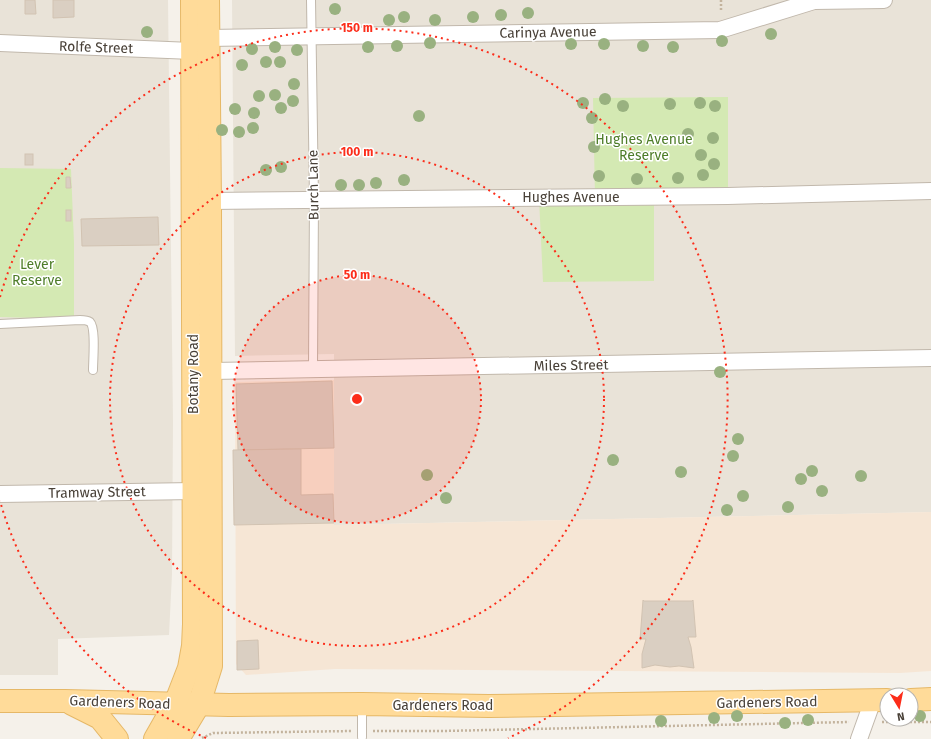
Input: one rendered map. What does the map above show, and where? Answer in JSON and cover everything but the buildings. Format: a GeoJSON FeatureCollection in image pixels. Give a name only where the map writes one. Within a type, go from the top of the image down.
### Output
{"type":"FeatureCollection","features":[{"type":"Feature","properties":{"kind":"main road","name":"Botany Road"},"geometry":{"type":"LineString","coordinates":[[178,739],[199,704],[211,666],[210,201],[200,45],[192,0]]}},
{"type":"Feature","properties":{"kind":"main road","name":"Botany Road"},"geometry":{"type":"LineString","coordinates":[[154,739],[175,704],[189,668],[193,646],[200,45],[208,0]]}},
{"type":"Feature","properties":{"kind":"main road"},"geometry":{"type":"LineString","coordinates":[[919,700],[931,699]]}},
{"type":"Feature","properties":{"kind":"main road","name":"Gardeners Road"},"geometry":{"type":"LineString","coordinates":[[0,701],[229,705],[362,704],[489,706],[879,700]]}},
{"type":"Feature","properties":{"kind":"main road"},"geometry":{"type":"LineString","coordinates":[[65,701],[100,718],[117,739]]}},
{"type":"Feature","properties":{"kind":"street","name":"Carinya Avenue"},"geometry":{"type":"LineString","coordinates":[[200,45],[311,36],[720,30],[814,1],[884,0]]}},
{"type":"Feature","properties":{"kind":"street","name":"Rolfe Street"},"geometry":{"type":"LineString","coordinates":[[0,43],[200,45]]}},
{"type":"Feature","properties":{"kind":"street","name":"Hughes Avenue"},"geometry":{"type":"LineString","coordinates":[[210,201],[728,196],[931,191]]}},
{"type":"Feature","properties":{"kind":"street","name":"Miles Street"},"geometry":{"type":"LineString","coordinates":[[211,371],[931,358]]}},
{"type":"Feature","properties":{"kind":"street","name":"Tramway Street"},"geometry":{"type":"LineString","coordinates":[[0,494],[194,491]]}},
{"type":"Feature","properties":{"kind":"street"},"geometry":{"type":"LineString","coordinates":[[859,739],[865,722],[879,701]]}},
{"type":"Feature","properties":{"kind":"lane","name":"Burch Lane"},"geometry":{"type":"LineString","coordinates":[[311,0],[314,199],[313,369]]}},
{"type":"Feature","properties":{"kind":"lane"},"geometry":{"type":"LineString","coordinates":[[0,324],[80,320],[88,321],[91,323],[94,336],[93,370]]}},
{"type":"Feature","properties":{"kind":"lane"},"geometry":{"type":"LineString","coordinates":[[362,704],[362,734]]}},
{"type":"Feature","properties":{"kind":"path"},"geometry":{"type":"LineString","coordinates":[[721,0],[722,12]]}},
{"type":"Feature","properties":{"kind":"path","name":"Gardeners Road"},"geometry":{"type":"LineString","coordinates":[[199,739],[213,733],[362,734],[865,722],[931,722]]}},
{"type":"Feature","properties":{"kind":"shaded area"},"geometry":{"type":"Polygon","coordinates":[[[0,0],[168,0],[173,422],[172,574],[169,635],[58,639],[58,675],[0,675],[0,0]]]}},
{"type":"Feature","properties":{"kind":"shaded area"},"geometry":{"type":"Polygon","coordinates":[[[232,0],[931,0],[931,512],[334,525],[334,354],[235,356],[232,0]]]}},
{"type":"Feature","properties":{"kind":"shaded area"},"geometry":{"type":"Polygon","coordinates":[[[334,380],[334,525],[931,512],[931,671],[900,673],[335,669],[246,675],[236,664],[235,382],[334,380]]]}},
{"type":"Feature","properties":{"kind":"green space","name":"Hughes Avenue Reserve"},"geometry":{"type":"Polygon","coordinates":[[[728,97],[728,196],[654,197],[654,281],[543,282],[539,198],[595,197],[593,98],[728,97]]]}},
{"type":"Feature","properties":{"kind":"green space","name":"Lever Reserve"},"geometry":{"type":"Polygon","coordinates":[[[0,168],[71,169],[74,243],[74,319],[0,317],[0,168]]]}}]}
